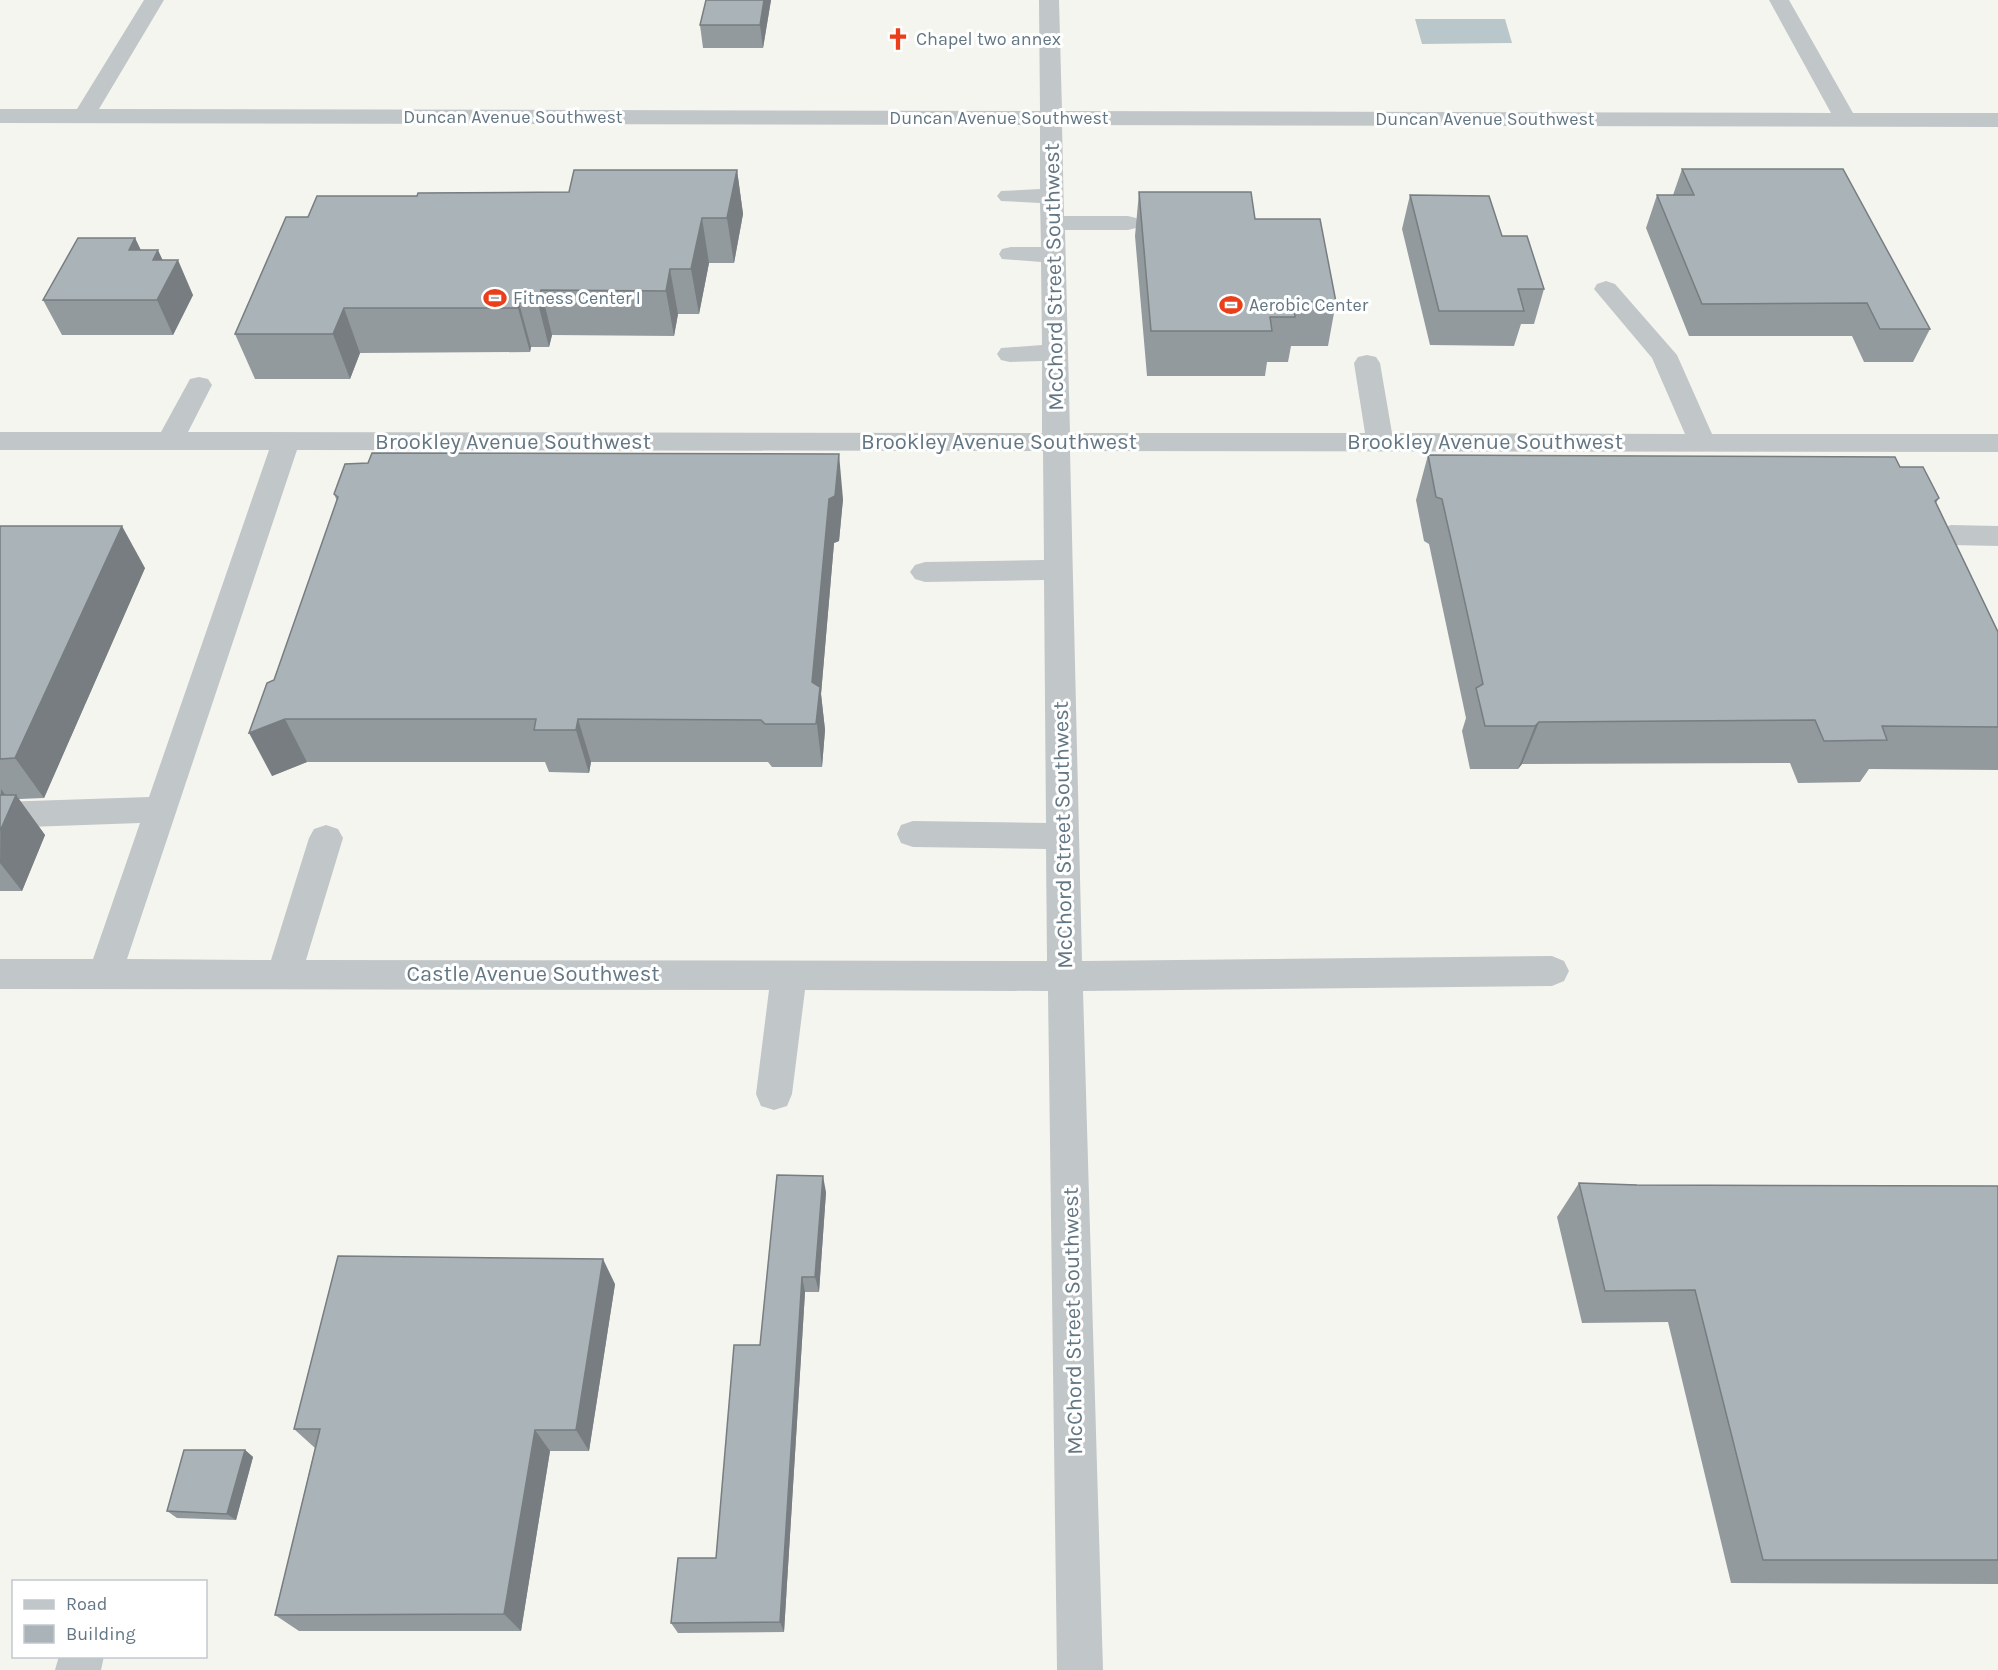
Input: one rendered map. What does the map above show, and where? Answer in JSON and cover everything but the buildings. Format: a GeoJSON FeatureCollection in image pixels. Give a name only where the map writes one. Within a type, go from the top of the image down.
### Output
{"type":"FeatureCollection","features":[{"type":"Feature","properties":{"kind":"street"},"geometry":{"type":"LineString","coordinates":[[84,117],[154,0]]}},
{"type":"Feature","properties":{"kind":"street","name":"McChord Street Southwest"},"geometry":{"type":"LineString","coordinates":[[1049,0],[1080,1670]]}},
{"type":"Feature","properties":{"kind":"street"},"geometry":{"type":"LineString","coordinates":[[1779,0],[1846,120]]}},
{"type":"Feature","properties":{"kind":"street","name":"Duncan Avenue Southwest"},"geometry":{"type":"LineString","coordinates":[[0,116],[1998,120]]}},
{"type":"Feature","properties":{"kind":"street"},"geometry":{"type":"LineString","coordinates":[[1010,196],[1052,196]]}},
{"type":"Feature","properties":{"kind":"street"},"geometry":{"type":"LineString","coordinates":[[1052,223],[1128,223]]}},
{"type":"Feature","properties":{"kind":"street"},"geometry":{"type":"LineString","coordinates":[[1011,254],[1052,255]]}},
{"type":"Feature","properties":{"kind":"street"},"geometry":{"type":"LineString","coordinates":[[1606,289],[1664,355],[1703,443]]}},
{"type":"Feature","properties":{"kind":"street"},"geometry":{"type":"LineString","coordinates":[[1010,354],[1054,353]]}},
{"type":"Feature","properties":{"kind":"street"},"geometry":{"type":"LineString","coordinates":[[1367,363],[1380,442]]}},
{"type":"Feature","properties":{"kind":"street"},"geometry":{"type":"LineString","coordinates":[[170,441],[198,385]]}},
{"type":"Feature","properties":{"kind":"street","name":"Brookley Avenue Southwest"},"geometry":{"type":"LineString","coordinates":[[0,441],[1998,443]]}},
{"type":"Feature","properties":{"kind":"street"},"geometry":{"type":"LineString","coordinates":[[105,974],[286,441]]}},
{"type":"Feature","properties":{"kind":"street"},"geometry":{"type":"LineString","coordinates":[[1907,443],[1921,474]]}},
{"type":"Feature","properties":{"kind":"street"},"geometry":{"type":"LineString","coordinates":[[1965,565],[1946,525],[1998,536]]}},
{"type":"Feature","properties":{"kind":"street"},"geometry":{"type":"LineString","coordinates":[[925,572],[1058,570]]}},
{"type":"Feature","properties":{"kind":"street"},"geometry":{"type":"LineString","coordinates":[[0,815],[161,809]]}},
{"type":"Feature","properties":{"kind":"street"},"geometry":{"type":"LineString","coordinates":[[914,834],[1063,836]]}},
{"type":"Feature","properties":{"kind":"street"},"geometry":{"type":"LineString","coordinates":[[284,974],[326,838]]}},
{"type":"Feature","properties":{"kind":"street","name":"Castle Avenue Southwest"},"geometry":{"type":"LineString","coordinates":[[0,974],[1066,976],[1552,971]]}},
{"type":"Feature","properties":{"kind":"street"},"geometry":{"type":"LineString","coordinates":[[774,1094],[789,974]]}},
{"type":"Feature","properties":{"kind":"shaded area"},"geometry":{"type":"Polygon","coordinates":[[[1415,19],[1505,19],[1512,43],[1422,44],[1415,19]]]}},
{"type":"Feature","properties":{"kind":"place","name":"Chapel two annex"},"geometry":{"type":"Point","coordinates":[898,39]}},
{"type":"Feature","properties":{"kind":"place","name":"Fitness Center I"},"geometry":{"type":"Point","coordinates":[495,298]}},
{"type":"Feature","properties":{"kind":"place","name":"Aerobic Center"},"geometry":{"type":"Point","coordinates":[1231,305]}}]}
